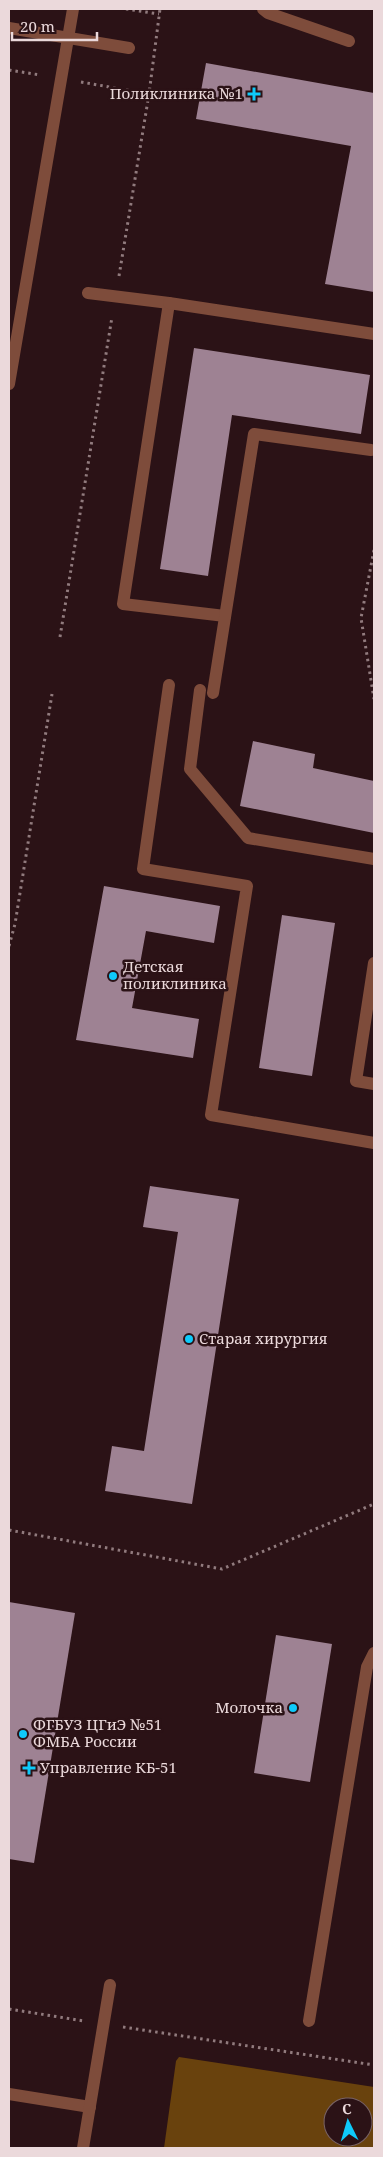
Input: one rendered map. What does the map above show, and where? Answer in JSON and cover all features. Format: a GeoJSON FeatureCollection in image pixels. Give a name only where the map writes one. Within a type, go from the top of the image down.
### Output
{"type":"FeatureCollection","features":[{"type":"Feature","properties":{"kind":"street"},"geometry":{"type":"LineString","coordinates":[[9,384],[73,9]]}},
{"type":"Feature","properties":{"kind":"street"},"geometry":{"type":"LineString","coordinates":[[263,9],[268,13],[349,41]]}},
{"type":"Feature","properties":{"kind":"street"},"geometry":{"type":"LineString","coordinates":[[9,28],[129,48]]}},
{"type":"Feature","properties":{"kind":"street"},"geometry":{"type":"LineString","coordinates":[[88,293],[169,303],[374,334]]}},
{"type":"Feature","properties":{"kind":"street"},"geometry":{"type":"LineString","coordinates":[[169,303],[123,604],[225,616]]}},
{"type":"Feature","properties":{"kind":"street"},"geometry":{"type":"LineString","coordinates":[[213,693],[254,434],[371,450]]}},
{"type":"Feature","properties":{"kind":"street"},"geometry":{"type":"LineString","coordinates":[[169,684],[143,869],[247,886],[212,1115],[374,1143]]}},
{"type":"Feature","properties":{"kind":"street"},"geometry":{"type":"LineString","coordinates":[[200,690],[190,769],[248,838],[374,859]]}},
{"type":"Feature","properties":{"kind":"street"},"geometry":{"type":"LineString","coordinates":[[374,963],[356,1082],[374,1084]]}},
{"type":"Feature","properties":{"kind":"street"},"geometry":{"type":"LineString","coordinates":[[309,2021],[367,1667],[374,1653]]}},
{"type":"Feature","properties":{"kind":"street"},"geometry":{"type":"LineString","coordinates":[[82,2148],[110,1985]]}},
{"type":"Feature","properties":{"kind":"street"},"geometry":{"type":"LineString","coordinates":[[9,2094],[90,2107]]}},
{"type":"Feature","properties":{"kind":"path"},"geometry":{"type":"LineString","coordinates":[[126,9],[159,14]]}},
{"type":"Feature","properties":{"kind":"path"},"geometry":{"type":"LineString","coordinates":[[60,637],[149,94],[160,9]]}},
{"type":"Feature","properties":{"kind":"path"},"geometry":{"type":"LineString","coordinates":[[374,550],[361,618],[374,699]]}},
{"type":"Feature","properties":{"kind":"path"},"geometry":{"type":"LineString","coordinates":[[9,946],[15,924],[52,694]]}},
{"type":"Feature","properties":{"kind":"path"},"geometry":{"type":"LineString","coordinates":[[9,1530],[222,1569],[374,1504]]}},
{"type":"Feature","properties":{"kind":"path"},"geometry":{"type":"LineString","coordinates":[[9,2009],[374,2065]]}},
{"type":"Feature","properties":{"kind":"shaded area"},"geometry":{"type":"Polygon","coordinates":[[[179,2057],[374,2087],[374,2148],[164,2148],[176,2061],[179,2057]]]}},
{"type":"Feature","properties":{"kind":"building"},"geometry":{"type":"Polygon","coordinates":[[[206,63],[374,93],[374,292],[325,284],[351,146],[196,119],[206,63]]]}},
{"type":"Feature","properties":{"kind":"building"},"geometry":{"type":"Polygon","coordinates":[[[194,348],[370,375],[361,434],[232,415],[208,576],[160,569],[194,348]]]}},
{"type":"Feature","properties":{"kind":"building"},"geometry":{"type":"Polygon","coordinates":[[[253,741],[315,754],[313,768],[374,781],[374,833],[240,806],[253,741]]]}},
{"type":"Feature","properties":{"kind":"building","name":"Детская поликлиника"},"geometry":{"type":"Polygon","coordinates":[[[104,886],[220,906],[214,943],[146,931],[132,1008],[199,1019],[193,1058],[76,1040],[104,886]]]}},
{"type":"Feature","properties":{"kind":"building"},"geometry":{"type":"Polygon","coordinates":[[[282,915],[335,923],[312,1076],[259,1068],[282,915]]]}},
{"type":"Feature","properties":{"kind":"building","name":"Старая хирургия"},"geometry":{"type":"Polygon","coordinates":[[[150,1186],[239,1199],[192,1504],[105,1491],[112,1446],[144,1451],[178,1232],[143,1227],[150,1186]]]}},
{"type":"Feature","properties":{"kind":"building","name":"Управление КБ-51"},"geometry":{"type":"Polygon","coordinates":[[[9,1602],[75,1613],[34,1863],[9,1859],[9,1602]]]}},
{"type":"Feature","properties":{"kind":"building","name":"Молочка"},"geometry":{"type":"Polygon","coordinates":[[[276,1635],[332,1644],[310,1782],[254,1773],[276,1635]]]}},
{"type":"Feature","properties":{"kind":"place","name":"Поликлиника №1"},"geometry":{"type":"Point","coordinates":[254,94]}},
{"type":"Feature","properties":{"kind":"place","name":"Детская поликлиника"},"geometry":{"type":"Point","coordinates":[113,976]}},
{"type":"Feature","properties":{"kind":"place","name":"Старая хирургия"},"geometry":{"type":"Point","coordinates":[189,1339]}},
{"type":"Feature","properties":{"kind":"place","name":"Молочка"},"geometry":{"type":"Point","coordinates":[293,1708]}},
{"type":"Feature","properties":{"kind":"place","name":"ФГБУЗ ЦГиЭ №51 ФМБА России"},"geometry":{"type":"Point","coordinates":[23,1734]}},
{"type":"Feature","properties":{"kind":"place","name":"Управление КБ-51"},"geometry":{"type":"Point","coordinates":[29,1768]}}]}
